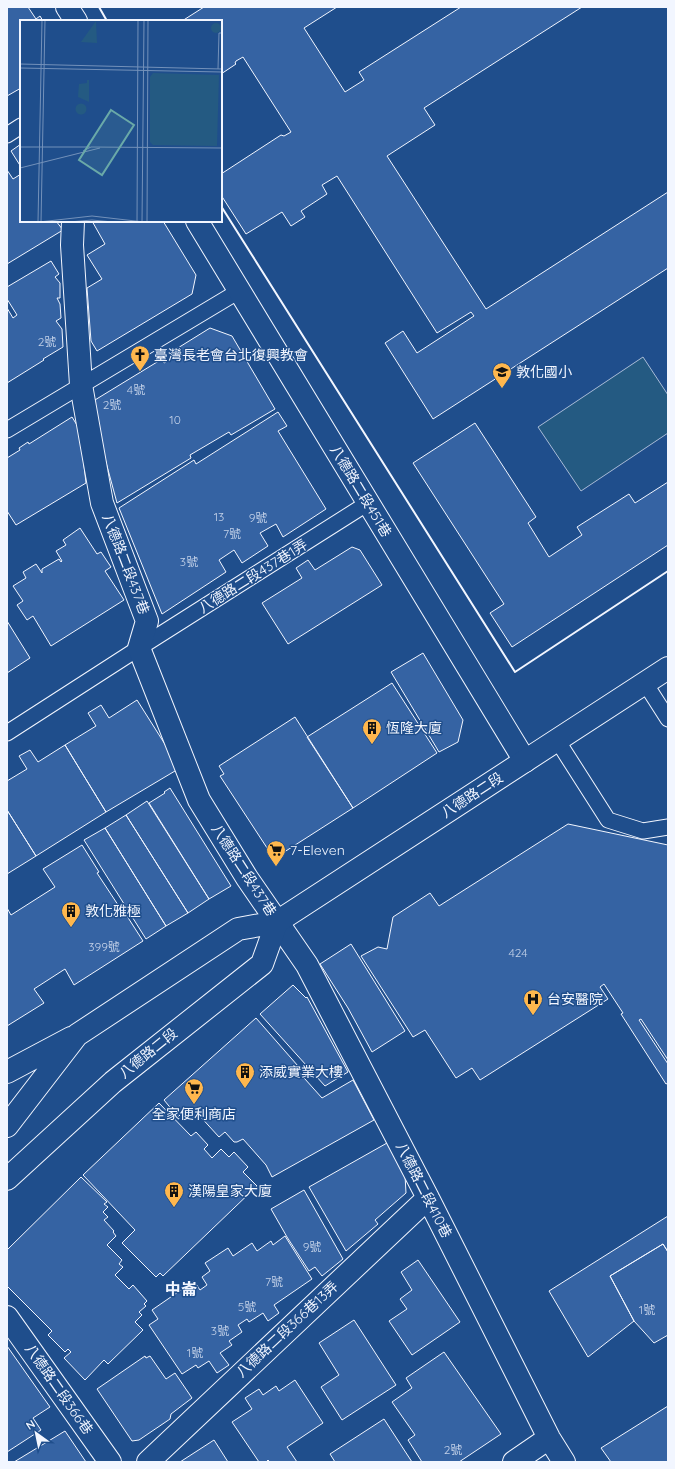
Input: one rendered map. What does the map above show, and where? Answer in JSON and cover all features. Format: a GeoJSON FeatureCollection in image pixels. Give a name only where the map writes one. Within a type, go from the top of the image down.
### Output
{"type":"FeatureCollection","features":[{"type":"Feature","properties":{"kind":"street"},"geometry":{"type":"LineString","coordinates":[[67,7],[75,20]]}},
{"type":"Feature","properties":{"kind":"street","name":"八德路二段437巷"},"geometry":{"type":"LineString","coordinates":[[73,222],[72,245],[81,385],[102,503],[147,621],[139,648],[200,800],[247,878],[277,922]]}},
{"type":"Feature","properties":{"kind":"street","name":"八德路二段451巷"},"geometry":{"type":"LineString","coordinates":[[198,222],[524,761]]}},
{"type":"Feature","properties":{"kind":"street","name":"八德路二段"},"geometry":{"type":"LineString","coordinates":[[7,1126],[77,1035],[238,929],[277,922],[668,668]]}},
{"type":"Feature","properties":{"kind":"street","name":"八德路二段"},"geometry":{"type":"LineString","coordinates":[[7,1179],[112,1082],[262,964],[277,922]]}},
{"type":"Feature","properties":{"kind":"street","name":"八德路二段410巷"},"geometry":{"type":"LineString","coordinates":[[277,922],[307,965],[428,1198],[549,1438],[564,1462]]}},
{"type":"Feature","properties":{"kind":"street"},"geometry":{"type":"LineString","coordinates":[[7,1072],[77,1035]]}},
{"type":"Feature","properties":{"kind":"street","name":"八德路二段366巷13弄"},"geometry":{"type":"LineString","coordinates":[[148,1462],[428,1198]]}},
{"type":"Feature","properties":{"kind":"street","name":"八德路二段366巷"},"geometry":{"type":"LineString","coordinates":[[7,1317],[110,1462]]}},
{"type":"Feature","properties":{"kind":"street"},"geometry":{"type":"LineString","coordinates":[[514,1462],[549,1438]]}},
{"type":"Feature","properties":{"kind":"lane"},"geometry":{"type":"LineString","coordinates":[[7,135],[20,127]]}},
{"type":"Feature","properties":{"kind":"lane"},"geometry":{"type":"LineString","coordinates":[[7,430],[239,290]]}},
{"type":"Feature","properties":{"kind":"lane","name":"八德路二段437巷1弄"},"geometry":{"type":"LineString","coordinates":[[7,733],[368,503]]}},
{"type":"Feature","properties":{"kind":"lane"},"geometry":{"type":"LineString","coordinates":[[645,683],[668,719]]}},
{"type":"Feature","properties":{"kind":"lane"},"geometry":{"type":"LineString","coordinates":[[557,740],[608,820],[643,831],[668,828]]}},
{"type":"Feature","properties":{"kind":"shaded area"},"geometry":{"type":"Polygon","coordinates":[[[643,357],[668,395],[668,433],[581,491],[538,427],[643,357]]]}},
{"type":"Feature","properties":{"kind":"building"},"geometry":{"type":"Polygon","coordinates":[[[7,7],[28,7],[36,19],[40,16],[42,20],[20,20],[20,89],[7,96],[7,7]]]}},
{"type":"Feature","properties":{"kind":"building"},"geometry":{"type":"Polygon","coordinates":[[[204,7],[337,7],[304,28],[345,92],[364,80],[359,72],[461,7],[582,7],[424,108],[435,125],[387,156],[486,309],[668,192],[668,268],[433,419],[385,343],[403,331],[417,353],[474,316],[471,312],[437,333],[337,176],[322,185],[327,194],[301,211],[305,217],[291,226],[282,212],[246,234],[222,197],[222,173],[281,135],[284,136],[291,132],[243,57],[236,61],[236,64],[222,73],[222,20],[184,20],[204,7]]]}},
{"type":"Feature","properties":{"kind":"building"},"geometry":{"type":"Polygon","coordinates":[[[20,145],[20,165],[11,151],[20,145]]]}},
{"type":"Feature","properties":{"kind":"building"},"geometry":{"type":"Polygon","coordinates":[[[7,170],[13,179],[20,175],[20,222],[57,222],[63,230],[7,264],[7,170]]]}},
{"type":"Feature","properties":{"kind":"building"},"geometry":{"type":"Polygon","coordinates":[[[93,222],[164,222],[196,275],[192,294],[97,351],[91,341],[87,288],[102,279],[87,255],[105,244],[93,222]]]}},
{"type":"Feature","properties":{"kind":"building"},"geometry":{"type":"Polygon","coordinates":[[[51,261],[59,274],[55,277],[60,283],[60,298],[57,298],[60,304],[61,318],[56,321],[62,329],[63,347],[7,383],[7,308],[13,318],[17,315],[7,299],[7,287],[51,261]]]}},
{"type":"Feature","properties":{"kind":"building"},"geometry":{"type":"Polygon","coordinates":[[[210,328],[232,336],[275,409],[231,435],[229,432],[190,455],[191,458],[117,503],[90,403],[162,359],[164,363],[176,356],[173,351],[210,328]]]}},
{"type":"Feature","properties":{"kind":"building"},"geometry":{"type":"Polygon","coordinates":[[[278,412],[287,426],[278,431],[326,509],[283,537],[276,524],[260,533],[268,546],[242,563],[234,550],[219,560],[226,572],[162,614],[119,508],[194,460],[196,464],[278,412]]]}},
{"type":"Feature","properties":{"kind":"building"},"geometry":{"type":"Polygon","coordinates":[[[72,417],[80,430],[86,483],[16,525],[7,511],[7,458],[20,450],[19,448],[28,442],[29,444],[72,417]]]}},
{"type":"Feature","properties":{"kind":"building"},"geometry":{"type":"Polygon","coordinates":[[[475,423],[536,517],[528,523],[549,557],[582,535],[577,527],[629,494],[635,503],[668,482],[668,545],[512,647],[490,613],[504,604],[413,463],[475,423]]]}},
{"type":"Feature","properties":{"kind":"building"},"geometry":{"type":"Polygon","coordinates":[[[80,528],[97,554],[101,552],[111,567],[105,571],[124,600],[51,646],[33,616],[27,620],[17,605],[23,601],[13,586],[26,578],[23,572],[36,564],[42,573],[42,569],[59,559],[61,562],[62,561],[56,551],[66,545],[63,540],[80,528]]]}},
{"type":"Feature","properties":{"kind":"building"},"geometry":{"type":"Polygon","coordinates":[[[352,547],[360,550],[382,585],[288,644],[262,603],[302,578],[296,568],[308,560],[315,570],[352,547]]]}},
{"type":"Feature","properties":{"kind":"building"},"geometry":{"type":"Polygon","coordinates":[[[7,621],[30,658],[7,673],[7,621]]]}},
{"type":"Feature","properties":{"kind":"building"},"geometry":{"type":"Polygon","coordinates":[[[423,653],[463,720],[458,742],[439,752],[391,672],[423,653]]]}},
{"type":"Feature","properties":{"kind":"building","name":"恆隆大廈"},"geometry":{"type":"Polygon","coordinates":[[[392,683],[437,753],[353,808],[307,737],[392,683]]]}},
{"type":"Feature","properties":{"kind":"building"},"geometry":{"type":"Polygon","coordinates":[[[137,700],[180,768],[106,812],[65,745],[96,726],[88,713],[101,705],[109,718],[137,700]]]}},
{"type":"Feature","properties":{"kind":"building"},"geometry":{"type":"Polygon","coordinates":[[[295,717],[353,808],[278,856],[275,852],[271,854],[220,776],[224,774],[219,766],[295,717]]]}},
{"type":"Feature","properties":{"kind":"building"},"geometry":{"type":"Polygon","coordinates":[[[65,745],[106,812],[36,856],[7,810],[7,781],[27,769],[19,756],[30,750],[38,762],[65,745]]]}},
{"type":"Feature","properties":{"kind":"building"},"geometry":{"type":"Polygon","coordinates":[[[170,788],[231,886],[209,899],[149,803],[170,788]]]}},
{"type":"Feature","properties":{"kind":"building"},"geometry":{"type":"Polygon","coordinates":[[[147,801],[209,899],[188,913],[126,815],[147,801]]]}},
{"type":"Feature","properties":{"kind":"building"},"geometry":{"type":"Polygon","coordinates":[[[7,810],[36,856],[7,874],[7,810]]]}},
{"type":"Feature","properties":{"kind":"building"},"geometry":{"type":"Polygon","coordinates":[[[126,815],[188,913],[166,926],[105,828],[126,815]]]}},
{"type":"Feature","properties":{"kind":"building","name":"台安醫院"},"geometry":{"type":"Polygon","coordinates":[[[568,824],[668,845],[668,1060],[641,1019],[639,1020],[668,1064],[668,1083],[666,1084],[621,1014],[623,1013],[604,984],[600,987],[608,999],[480,1080],[472,1068],[456,1078],[425,1030],[413,1037],[361,956],[378,947],[387,949],[393,917],[430,893],[439,906],[568,824]]]}},
{"type":"Feature","properties":{"kind":"building"},"geometry":{"type":"Polygon","coordinates":[[[105,828],[166,926],[146,939],[84,840],[105,828]]]}},
{"type":"Feature","properties":{"kind":"building","name":"敦化雅極"},"geometry":{"type":"Polygon","coordinates":[[[82,845],[99,872],[97,873],[143,941],[74,985],[65,969],[34,989],[44,1003],[7,1026],[7,908],[11,915],[55,887],[43,869],[82,845]]]}},
{"type":"Feature","properties":{"kind":"building"},"geometry":{"type":"Polygon","coordinates":[[[351,944],[405,1031],[372,1052],[348,1008],[320,964],[351,944]]]}},
{"type":"Feature","properties":{"kind":"building"},"geometry":{"type":"Polygon","coordinates":[[[293,985],[306,998],[307,997],[348,1072],[325,1086],[260,1014],[293,985]]]}},
{"type":"Feature","properties":{"kind":"building","name":"添威實業大樓"},"geometry":{"type":"Polygon","coordinates":[[[256,1018],[298,1066],[296,1069],[322,1098],[353,1080],[374,1120],[272,1177],[266,1165],[243,1139],[234,1142],[225,1132],[219,1137],[198,1114],[190,1119],[183,1112],[178,1117],[164,1100],[256,1018]]]}},
{"type":"Feature","properties":{"kind":"building","name":"漢陽皇家大廈"},"geometry":{"type":"Polygon","coordinates":[[[159,1103],[191,1136],[196,1132],[208,1145],[204,1149],[212,1158],[221,1149],[229,1157],[234,1152],[248,1167],[243,1172],[257,1186],[163,1276],[160,1273],[156,1277],[122,1243],[135,1230],[83,1175],[159,1103]]]}},
{"type":"Feature","properties":{"kind":"building"},"geometry":{"type":"Polygon","coordinates":[[[387,1143],[405,1175],[406,1193],[375,1220],[378,1224],[346,1251],[309,1187],[387,1143]]]}},
{"type":"Feature","properties":{"kind":"building"},"geometry":{"type":"Polygon","coordinates":[[[81,1177],[107,1202],[104,1204],[108,1207],[103,1212],[108,1217],[104,1220],[114,1231],[113,1232],[116,1236],[107,1245],[122,1260],[119,1264],[123,1267],[115,1275],[129,1289],[133,1285],[147,1301],[144,1304],[146,1306],[139,1312],[142,1315],[135,1322],[143,1330],[108,1364],[104,1360],[85,1380],[64,1358],[71,1352],[68,1349],[65,1352],[48,1335],[52,1331],[7,1286],[7,1250],[81,1177]]]}},
{"type":"Feature","properties":{"kind":"building"},"geometry":{"type":"Polygon","coordinates":[[[304,1190],[343,1259],[322,1276],[315,1267],[309,1271],[271,1209],[304,1190]]]}},
{"type":"Feature","properties":{"kind":"building"},"geometry":{"type":"Polygon","coordinates":[[[668,1216],[668,1252],[663,1244],[610,1276],[634,1321],[588,1357],[549,1291],[668,1216]]]}},
{"type":"Feature","properties":{"kind":"building"},"geometry":{"type":"Polygon","coordinates":[[[285,1236],[312,1279],[274,1305],[279,1313],[268,1321],[263,1313],[249,1322],[247,1319],[238,1325],[242,1332],[229,1341],[232,1345],[220,1353],[229,1365],[217,1373],[209,1361],[198,1368],[196,1365],[182,1374],[149,1325],[158,1319],[152,1310],[194,1281],[200,1290],[207,1285],[202,1277],[210,1271],[205,1263],[228,1248],[233,1256],[252,1243],[257,1251],[271,1241],[273,1245],[285,1236]]]}},
{"type":"Feature","properties":{"kind":"building"},"geometry":{"type":"Polygon","coordinates":[[[663,1244],[668,1252],[668,1335],[654,1343],[634,1321],[610,1276],[663,1244]]]}},
{"type":"Feature","properties":{"kind":"building"},"geometry":{"type":"Polygon","coordinates":[[[418,1260],[460,1322],[412,1355],[389,1321],[407,1309],[400,1299],[412,1290],[401,1272],[418,1260]]]}},
{"type":"Feature","properties":{"kind":"building"},"geometry":{"type":"Polygon","coordinates":[[[354,1320],[396,1385],[342,1420],[321,1387],[339,1375],[319,1343],[354,1320]]]}},
{"type":"Feature","properties":{"kind":"building"},"geometry":{"type":"Polygon","coordinates":[[[7,1346],[50,1407],[33,1418],[41,1430],[7,1452],[7,1346]]]}},
{"type":"Feature","properties":{"kind":"building"},"geometry":{"type":"Polygon","coordinates":[[[444,1352],[501,1434],[459,1462],[422,1462],[408,1440],[415,1435],[392,1402],[412,1388],[406,1378],[444,1352]]]}},
{"type":"Feature","properties":{"kind":"building"},"geometry":{"type":"Polygon","coordinates":[[[145,1356],[146,1358],[150,1356],[166,1379],[175,1373],[192,1398],[171,1414],[170,1419],[139,1440],[132,1441],[97,1389],[145,1356]]]}},
{"type":"Feature","properties":{"kind":"building"},"geometry":{"type":"Polygon","coordinates":[[[295,1380],[323,1423],[287,1447],[297,1462],[270,1462],[268,1460],[266,1462],[259,1462],[232,1422],[252,1409],[245,1398],[259,1389],[263,1395],[276,1386],[279,1391],[295,1380]]]}},
{"type":"Feature","properties":{"kind":"building"},"geometry":{"type":"Polygon","coordinates":[[[668,1406],[668,1462],[611,1462],[601,1448],[668,1406]]]}},
{"type":"Feature","properties":{"kind":"building"},"geometry":{"type":"Polygon","coordinates":[[[384,1419],[412,1462],[335,1462],[330,1454],[384,1419]]]}},
{"type":"Feature","properties":{"kind":"building"},"geometry":{"type":"Polygon","coordinates":[[[65,1431],[86,1462],[14,1462],[65,1431]]]}},
{"type":"Feature","properties":{"kind":"building"},"geometry":{"type":"Polygon","coordinates":[[[214,1440],[228,1462],[180,1462],[214,1440]]]}},
{"type":"Feature","properties":{"kind":"wall"},"geometry":{"type":"LineString","coordinates":[[99,7],[106,20]]}},
{"type":"Feature","properties":{"kind":"wall"},"geometry":{"type":"LineString","coordinates":[[222,208],[515,672],[668,571]]}},
{"type":"Feature","properties":{"kind":"place","name":"臺灣長老會台北復興教會"},"geometry":{"type":"Point","coordinates":[140,372]}},
{"type":"Feature","properties":{"kind":"place","name":"敦化國小"},"geometry":{"type":"Point","coordinates":[502,389]}},
{"type":"Feature","properties":{"kind":"place","name":"恆隆大廈"},"geometry":{"type":"Point","coordinates":[372,745]}},
{"type":"Feature","properties":{"kind":"place","name":"7-Eleven"},"geometry":{"type":"Point","coordinates":[276,867]}},
{"type":"Feature","properties":{"kind":"place","name":"敦化雅極"},"geometry":{"type":"Point","coordinates":[71,928]}},
{"type":"Feature","properties":{"kind":"place","name":"台安醫院"},"geometry":{"type":"Point","coordinates":[533,1016]}},
{"type":"Feature","properties":{"kind":"place","name":"添威實業大樓"},"geometry":{"type":"Point","coordinates":[245,1089]}},
{"type":"Feature","properties":{"kind":"place","name":"全家便利商店"},"geometry":{"type":"Point","coordinates":[194,1105]}},
{"type":"Feature","properties":{"kind":"place","name":"漢陽皇家大廈"},"geometry":{"type":"Point","coordinates":[174,1208]}},
{"type":"Feature","properties":{"kind":"district","name":"中崙"},"geometry":{"type":"Point","coordinates":[181,1289]}}]}
